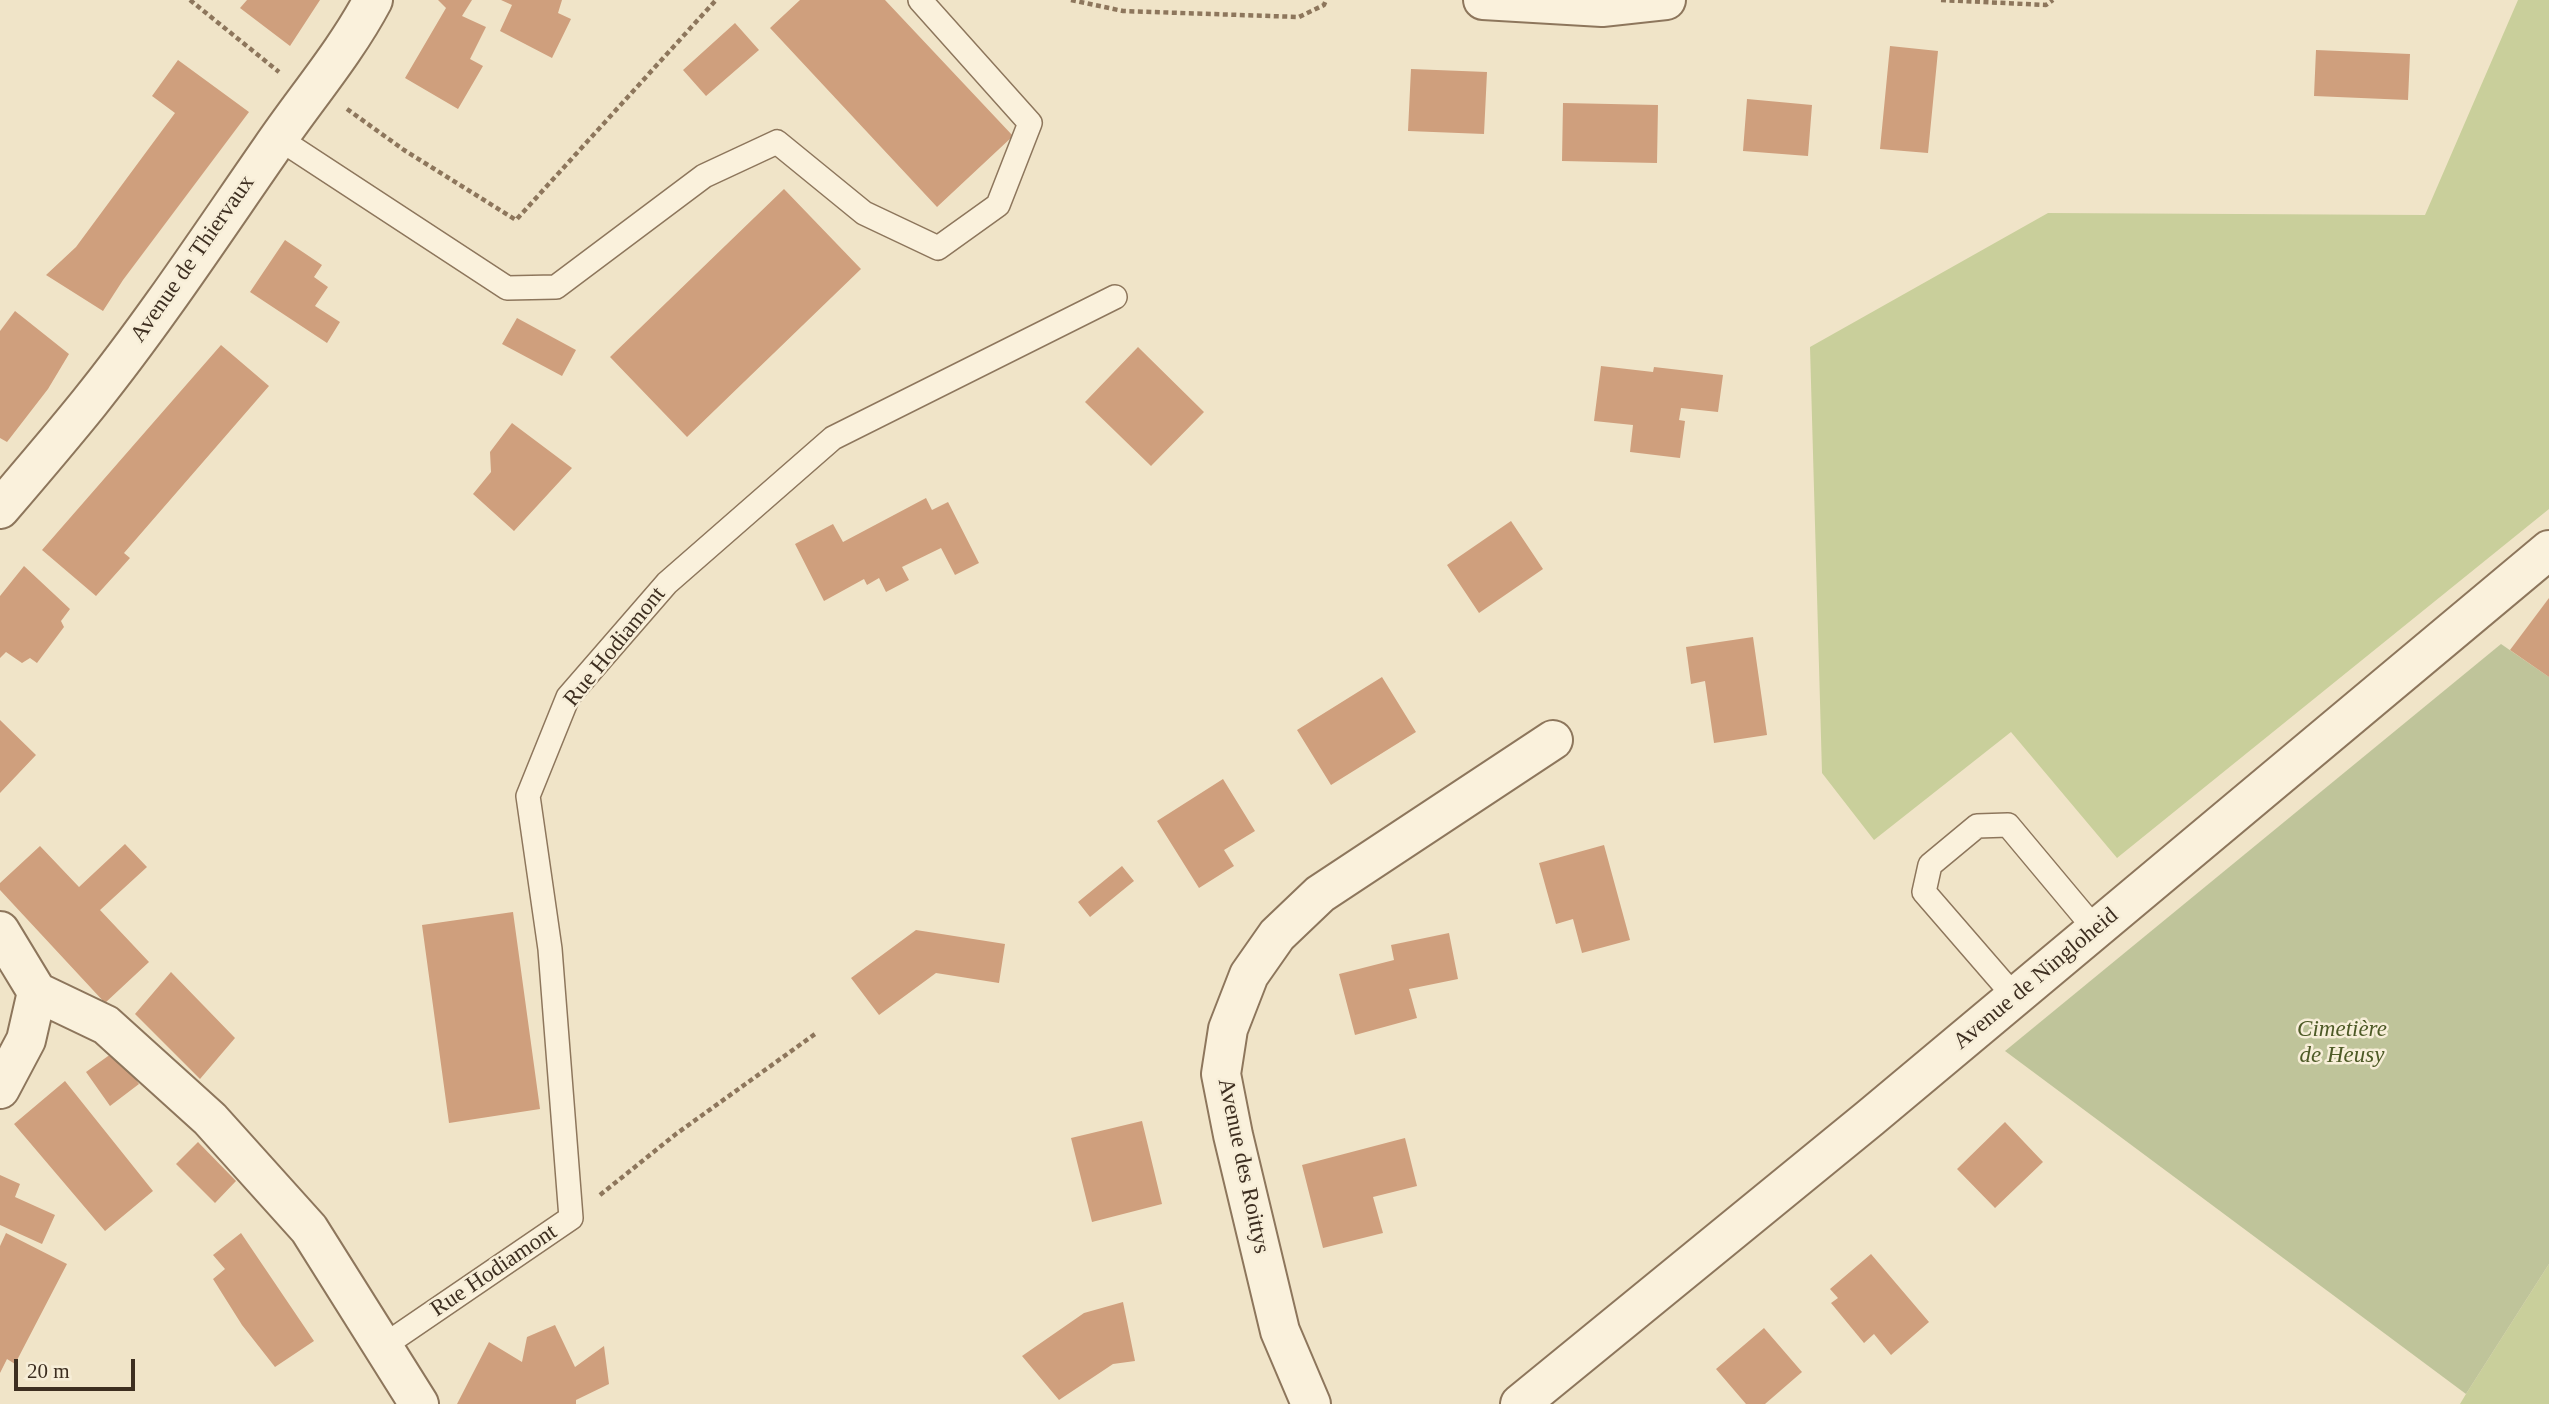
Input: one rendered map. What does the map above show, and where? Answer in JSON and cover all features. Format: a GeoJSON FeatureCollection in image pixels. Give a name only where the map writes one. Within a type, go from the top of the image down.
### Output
{"type":"FeatureCollection","features":[{"type":"Feature","properties":{"kind":"street","name":"Avenue de Thiervaux"},"geometry":{"type":"LineString","coordinates":[[0,509],[90,402],[183,276],[362,22],[373,0]]}},
{"type":"Feature","properties":{"kind":"street"},"geometry":{"type":"LineString","coordinates":[[1483,0],[1602,7],[1666,0]]}},
{"type":"Feature","properties":{"kind":"street","name":"Avenue de Ningloheid"},"geometry":{"type":"LineString","coordinates":[[1520,1404],[2015,997],[2549,550]]}},
{"type":"Feature","properties":{"kind":"street","name":"Avenue des Roittys"},"geometry":{"type":"LineString","coordinates":[[1311,1404],[1280,1331],[1233,1135],[1221,1074],[1228,1029],[1249,975],[1277,935],[1320,894],[1553,740]]}},
{"type":"Feature","properties":{"kind":"street"},"geometry":{"type":"LineString","coordinates":[[0,930],[37,992],[106,1025],[210,1119],[309,1229],[419,1404]]}},
{"type":"Feature","properties":{"kind":"street"},"geometry":{"type":"LineString","coordinates":[[0,1089],[26,1040],[37,992]]}},
{"type":"Feature","properties":{"kind":"lane"},"geometry":{"type":"LineString","coordinates":[[278,138],[508,288],[556,288],[704,176],[777,142],[864,214],[938,248],[998,205],[1030,123],[920,0]]}},
{"type":"Feature","properties":{"kind":"lane","name":"Rue Hodiamont"},"geometry":{"type":"LineString","coordinates":[[382,1347],[571,1218],[550,949],[528,796],[568,697],[667,583],[833,438],[1115,297]]}},
{"type":"Feature","properties":{"kind":"lane"},"geometry":{"type":"LineString","coordinates":[[2015,997],[1924,892],[1930,865],[1958,841],[1977,826],[2008,825],[2095,929]]}},
{"type":"Feature","properties":{"kind":"path"},"geometry":{"type":"LineString","coordinates":[[190,0],[313,92],[516,220],[716,0]]}},
{"type":"Feature","properties":{"kind":"path"},"geometry":{"type":"LineString","coordinates":[[1071,0],[1123,11],[1299,17],[1324,5],[1326,0]]}},
{"type":"Feature","properties":{"kind":"path"},"geometry":{"type":"LineString","coordinates":[[1941,0],[2046,5],[2053,0]]}},
{"type":"Feature","properties":{"kind":"path"},"geometry":{"type":"LineString","coordinates":[[571,1218],[676,1134],[815,1034]]}},
{"type":"Feature","properties":{"kind":"green space"},"geometry":{"type":"Polygon","coordinates":[[[2518,0],[2549,0],[2549,509],[2117,858],[2011,732],[1874,840],[1822,773],[1810,347],[2048,213],[2425,215],[2518,0]]]}},
{"type":"Feature","properties":{"kind":"green space","name":"Cimetière de Heusy"},"geometry":{"type":"Polygon","coordinates":[[[2501,644],[2549,677],[2549,1264],[2466,1394],[2005,1051],[2501,644]]]}},
{"type":"Feature","properties":{"kind":"green space"},"geometry":{"type":"Polygon","coordinates":[[[2549,1264],[2549,1404],[2460,1404],[2466,1394],[2549,1264]]]}},
{"type":"Feature","properties":{"kind":"building"},"geometry":{"type":"Polygon","coordinates":[[[247,0],[320,0],[290,46],[240,8],[247,0]]]}},
{"type":"Feature","properties":{"kind":"building"},"geometry":{"type":"Polygon","coordinates":[[[438,0],[472,0],[462,16],[486,27],[470,59],[483,66],[458,109],[405,78],[446,8],[438,0]]]}},
{"type":"Feature","properties":{"kind":"building"},"geometry":{"type":"Polygon","coordinates":[[[501,0],[562,0],[558,13],[571,19],[552,58],[500,31],[512,5],[501,0]]]}},
{"type":"Feature","properties":{"kind":"building"},"geometry":{"type":"Polygon","coordinates":[[[800,0],[885,0],[1013,136],[937,207],[770,28],[800,0]]]}},
{"type":"Feature","properties":{"kind":"building"},"geometry":{"type":"Polygon","coordinates":[[[735,23],[759,50],[706,96],[683,70],[735,23]]]}},
{"type":"Feature","properties":{"kind":"building"},"geometry":{"type":"Polygon","coordinates":[[[1890,46],[1938,51],[1928,153],[1880,149],[1890,46]]]}},
{"type":"Feature","properties":{"kind":"building"},"geometry":{"type":"Polygon","coordinates":[[[2316,50],[2410,54],[2408,100],[2314,96],[2316,50]]]}},
{"type":"Feature","properties":{"kind":"building"},"geometry":{"type":"Polygon","coordinates":[[[178,60],[249,112],[123,280],[103,311],[46,275],[76,247],[175,113],[152,96],[178,60]]]}},
{"type":"Feature","properties":{"kind":"building"},"geometry":{"type":"Polygon","coordinates":[[[1411,69],[1487,72],[1484,134],[1408,131],[1411,69]]]}},
{"type":"Feature","properties":{"kind":"building"},"geometry":{"type":"Polygon","coordinates":[[[1747,99],[1812,105],[1808,156],[1743,151],[1747,99]]]}},
{"type":"Feature","properties":{"kind":"building"},"geometry":{"type":"Polygon","coordinates":[[[1563,103],[1658,105],[1657,163],[1562,161],[1563,103]]]}},
{"type":"Feature","properties":{"kind":"building"},"geometry":{"type":"Polygon","coordinates":[[[784,189],[861,269],[687,437],[610,357],[784,189]]]}},
{"type":"Feature","properties":{"kind":"building"},"geometry":{"type":"Polygon","coordinates":[[[285,240],[322,265],[314,277],[328,287],[315,306],[340,322],[327,343],[250,292],[285,240]]]}},
{"type":"Feature","properties":{"kind":"building"},"geometry":{"type":"Polygon","coordinates":[[[15,311],[69,354],[48,389],[7,442],[0,438],[0,331],[15,311]]]}},
{"type":"Feature","properties":{"kind":"building"},"geometry":{"type":"Polygon","coordinates":[[[517,318],[576,350],[562,376],[502,344],[517,318]]]}},
{"type":"Feature","properties":{"kind":"building"},"geometry":{"type":"Polygon","coordinates":[[[221,345],[269,386],[124,553],[130,558],[96,596],[42,550],[221,345]]]}},
{"type":"Feature","properties":{"kind":"building"},"geometry":{"type":"Polygon","coordinates":[[[1138,347],[1204,412],[1151,466],[1085,402],[1138,347]]]}},
{"type":"Feature","properties":{"kind":"building"},"geometry":{"type":"Polygon","coordinates":[[[1601,366],[1653,372],[1654,367],[1723,375],[1718,412],[1681,408],[1679,420],[1685,421],[1680,458],[1630,452],[1633,425],[1594,421],[1601,366]]]}},
{"type":"Feature","properties":{"kind":"building"},"geometry":{"type":"Polygon","coordinates":[[[512,423],[572,468],[514,531],[473,494],[491,472],[490,452],[512,423]]]}},
{"type":"Feature","properties":{"kind":"building"},"geometry":{"type":"Polygon","coordinates":[[[926,498],[932,510],[948,502],[979,563],[955,575],[941,548],[902,567],[909,580],[886,592],[879,578],[867,585],[864,579],[824,601],[795,544],[833,524],[843,542],[926,498]]]}},
{"type":"Feature","properties":{"kind":"building"},"geometry":{"type":"Polygon","coordinates":[[[1511,521],[1543,569],[1479,613],[1447,565],[1511,521]]]}},
{"type":"Feature","properties":{"kind":"building"},"geometry":{"type":"Polygon","coordinates":[[[24,566],[70,609],[61,621],[64,627],[37,663],[30,658],[22,663],[6,652],[0,658],[0,596],[24,566]]]}},
{"type":"Feature","properties":{"kind":"building"},"geometry":{"type":"Polygon","coordinates":[[[2549,598],[2549,677],[2510,650],[2549,598]]]}},
{"type":"Feature","properties":{"kind":"building"},"geometry":{"type":"Polygon","coordinates":[[[1753,637],[1767,735],[1714,743],[1705,681],[1691,684],[1686,647],[1753,637]]]}},
{"type":"Feature","properties":{"kind":"building"},"geometry":{"type":"Polygon","coordinates":[[[1382,677],[1416,732],[1331,785],[1297,730],[1382,677]]]}},
{"type":"Feature","properties":{"kind":"building"},"geometry":{"type":"Polygon","coordinates":[[[0,720],[36,755],[0,793],[0,720]]]}},
{"type":"Feature","properties":{"kind":"building"},"geometry":{"type":"Polygon","coordinates":[[[1223,779],[1255,831],[1224,850],[1234,866],[1199,888],[1157,821],[1223,779]]]}},
{"type":"Feature","properties":{"kind":"building"},"geometry":{"type":"Polygon","coordinates":[[[125,844],[147,867],[100,910],[149,962],[105,1003],[0,890],[0,883],[40,846],[79,887],[125,844]]]}},
{"type":"Feature","properties":{"kind":"building"},"geometry":{"type":"Polygon","coordinates":[[[1604,845],[1630,940],[1582,953],[1573,919],[1556,924],[1539,863],[1604,845]]]}},
{"type":"Feature","properties":{"kind":"building"},"geometry":{"type":"Polygon","coordinates":[[[1122,866],[1134,881],[1090,917],[1078,902],[1122,866]]]}},
{"type":"Feature","properties":{"kind":"building"},"geometry":{"type":"Polygon","coordinates":[[[513,912],[540,1109],[449,1123],[422,925],[513,912]]]}},
{"type":"Feature","properties":{"kind":"building"},"geometry":{"type":"Polygon","coordinates":[[[916,930],[1005,944],[999,983],[936,973],[879,1015],[851,978],[916,930]]]}},
{"type":"Feature","properties":{"kind":"building"},"geometry":{"type":"Polygon","coordinates":[[[1449,933],[1458,979],[1409,989],[1417,1018],[1355,1035],[1339,974],[1394,960],[1391,945],[1449,933]]]}},
{"type":"Feature","properties":{"kind":"building"},"geometry":{"type":"Polygon","coordinates":[[[171,972],[235,1038],[200,1079],[135,1014],[171,972]]]}},
{"type":"Feature","properties":{"kind":"building"},"geometry":{"type":"Polygon","coordinates":[[[115,1051],[139,1084],[110,1106],[86,1072],[115,1051]]]}},
{"type":"Feature","properties":{"kind":"building"},"geometry":{"type":"Polygon","coordinates":[[[65,1081],[153,1191],[105,1231],[14,1124],[65,1081]]]}},
{"type":"Feature","properties":{"kind":"building"},"geometry":{"type":"Polygon","coordinates":[[[1142,1121],[1162,1204],[1092,1222],[1071,1138],[1142,1121]]]}},
{"type":"Feature","properties":{"kind":"building"},"geometry":{"type":"Polygon","coordinates":[[[2005,1122],[2043,1162],[1995,1208],[1957,1169],[2005,1122]]]}},
{"type":"Feature","properties":{"kind":"building"},"geometry":{"type":"Polygon","coordinates":[[[1405,1138],[1417,1186],[1373,1197],[1383,1233],[1323,1248],[1302,1165],[1405,1138]]]}},
{"type":"Feature","properties":{"kind":"building"},"geometry":{"type":"Polygon","coordinates":[[[198,1142],[236,1181],[215,1203],[176,1164],[198,1142]]]}},
{"type":"Feature","properties":{"kind":"building"},"geometry":{"type":"Polygon","coordinates":[[[0,1175],[20,1184],[15,1197],[55,1215],[42,1244],[0,1225],[0,1175]]]}},
{"type":"Feature","properties":{"kind":"building"},"geometry":{"type":"Polygon","coordinates":[[[6,1233],[67,1264],[15,1364],[7,1359],[0,1373],[0,1246],[6,1233]]]}},
{"type":"Feature","properties":{"kind":"building"},"geometry":{"type":"Polygon","coordinates":[[[241,1233],[314,1341],[275,1367],[242,1325],[213,1279],[225,1269],[213,1255],[241,1233]]]}},
{"type":"Feature","properties":{"kind":"building"},"geometry":{"type":"Polygon","coordinates":[[[1871,1254],[1929,1322],[1891,1355],[1874,1334],[1864,1343],[1831,1303],[1838,1298],[1830,1289],[1871,1254]]]}},
{"type":"Feature","properties":{"kind":"building"},"geometry":{"type":"Polygon","coordinates":[[[1123,1302],[1135,1361],[1113,1364],[1059,1400],[1022,1356],[1084,1313],[1123,1302]]]}},
{"type":"Feature","properties":{"kind":"building"},"geometry":{"type":"Polygon","coordinates":[[[555,1325],[575,1367],[604,1346],[609,1384],[576,1400],[576,1404],[457,1404],[489,1342],[522,1362],[527,1337],[555,1325]]]}},
{"type":"Feature","properties":{"kind":"building"},"geometry":{"type":"Polygon","coordinates":[[[1764,1328],[1802,1372],[1765,1404],[1746,1404],[1716,1369],[1764,1328]]]}}]}
